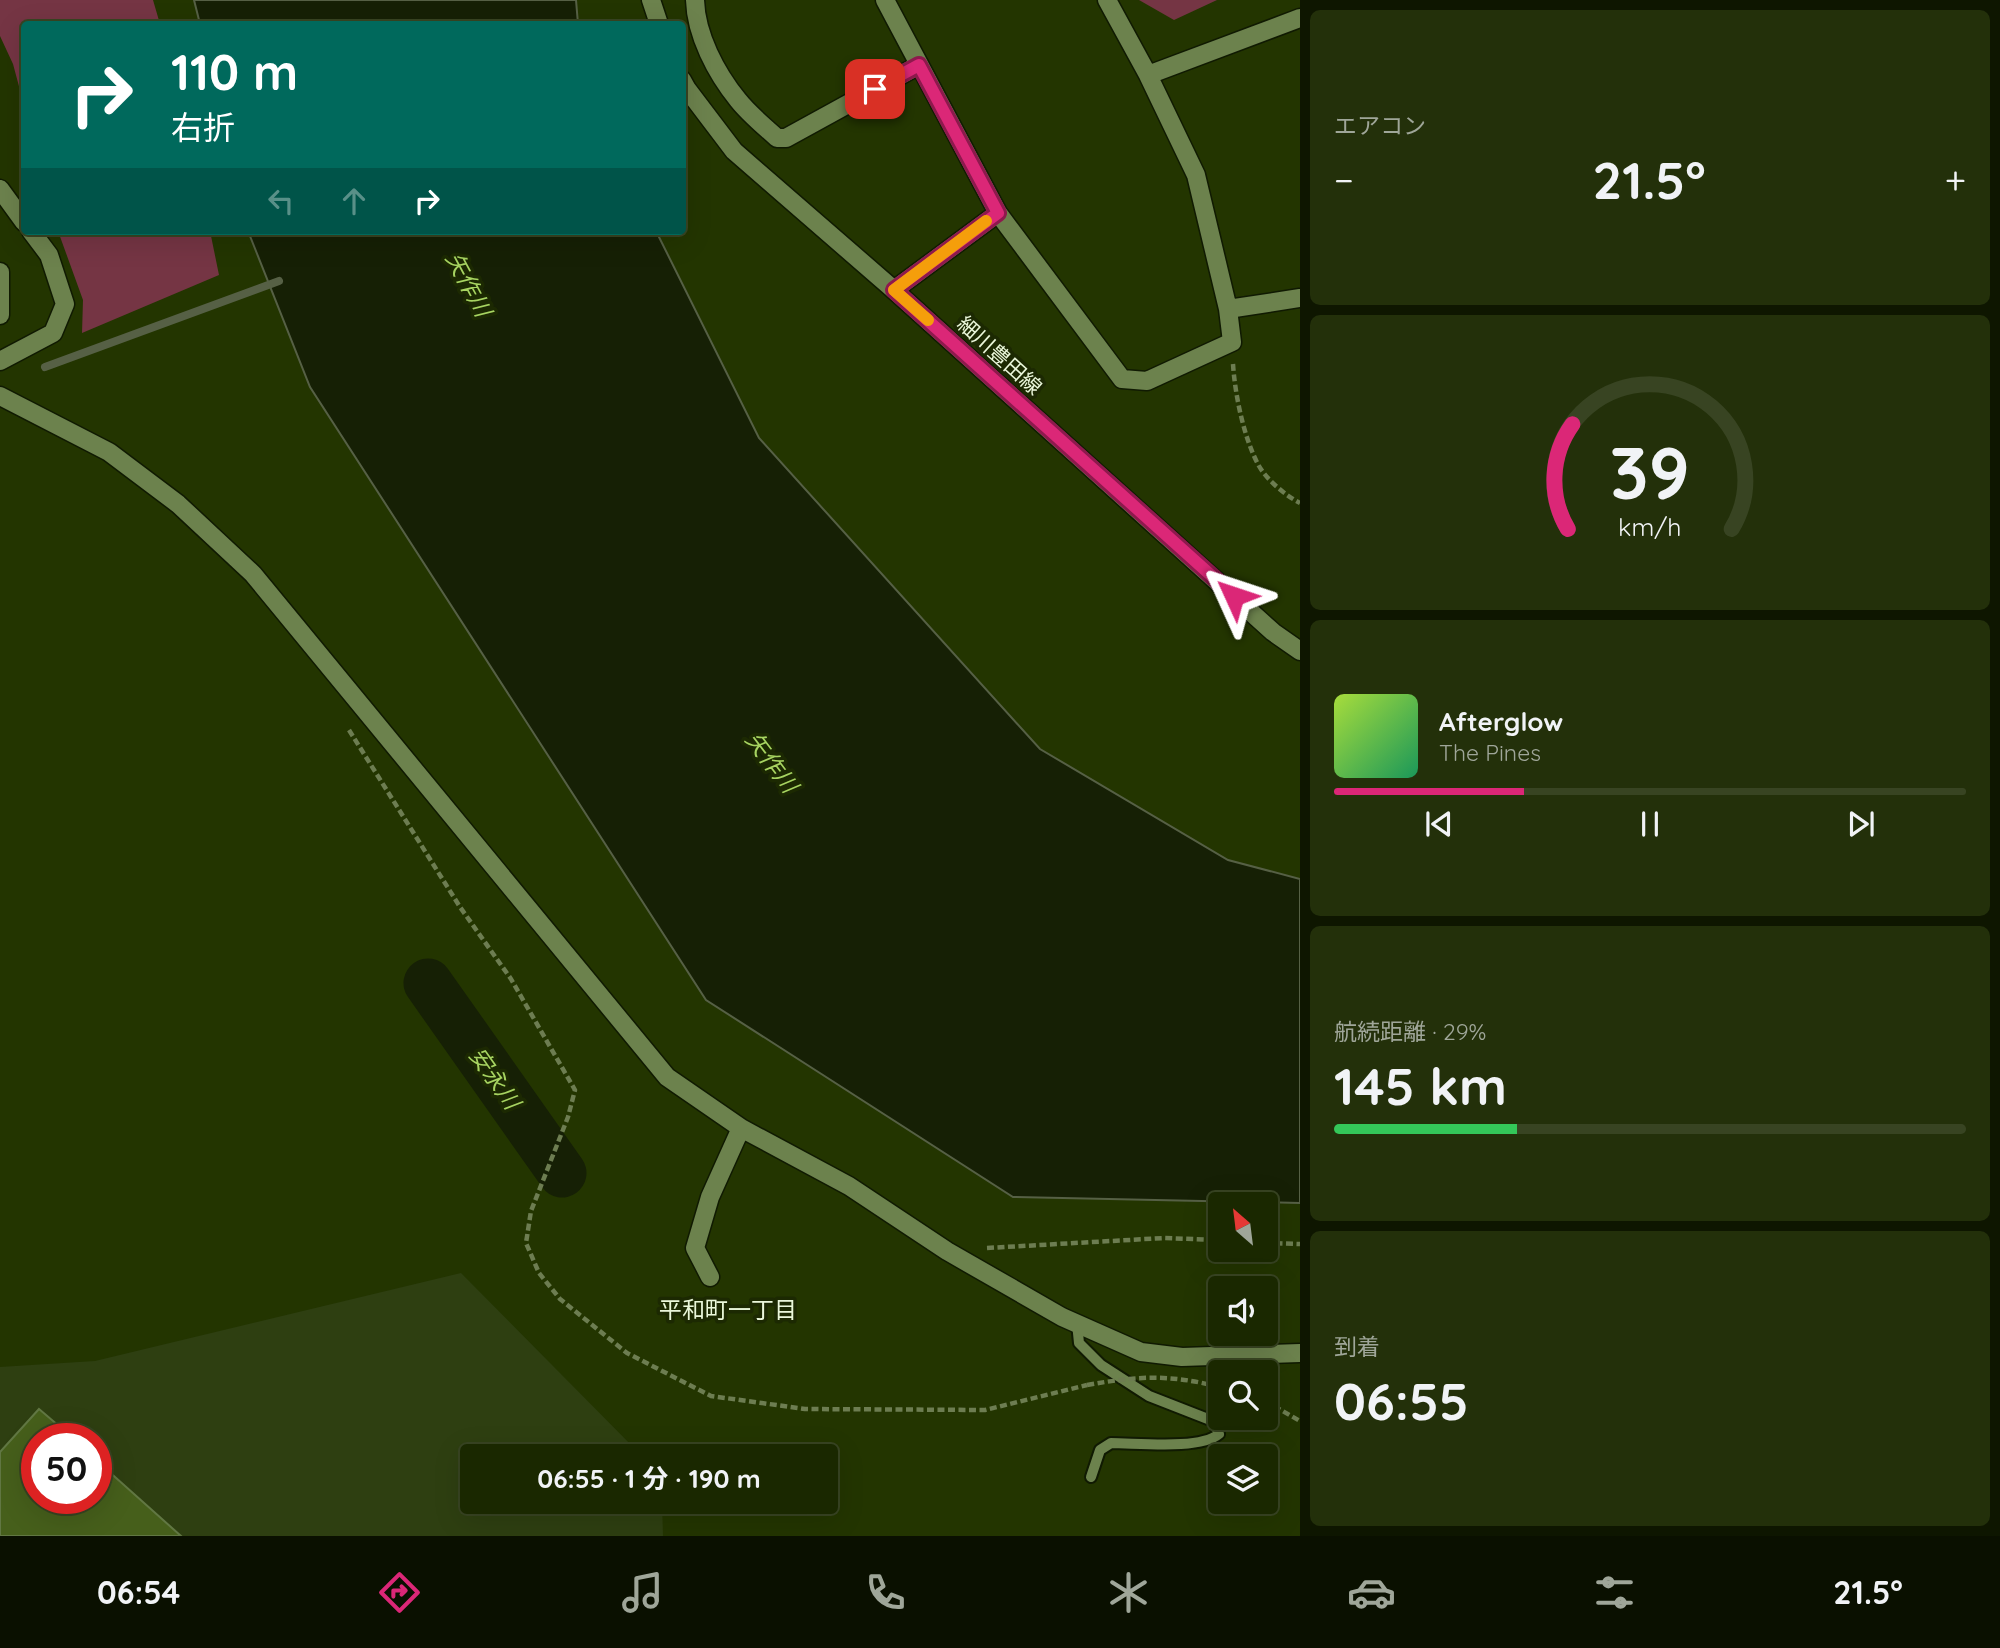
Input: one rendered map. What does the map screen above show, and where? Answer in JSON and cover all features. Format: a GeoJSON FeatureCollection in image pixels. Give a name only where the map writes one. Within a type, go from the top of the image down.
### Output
{"type":"FeatureCollection","features":[{"type":"Feature","properties":{"kind":"street"},"geometry":{"type":"LineString","coordinates":[[652,0],[658,21]]}},
{"type":"Feature","properties":{"kind":"street"},"geometry":{"type":"LineString","coordinates":[[695,0],[701,34],[721,76],[739,101],[777,138],[786,138],[919,65]]}},
{"type":"Feature","properties":{"kind":"street"},"geometry":{"type":"LineString","coordinates":[[885,0],[998,213],[1122,379],[1147,381],[1232,342],[1228,309],[1196,175],[1148,75],[1107,0]]}},
{"type":"Feature","properties":{"kind":"street"},"geometry":{"type":"LineString","coordinates":[[1148,75],[1300,18]]}},
{"type":"Feature","properties":{"kind":"street","name":"細川豊田線"},"geometry":{"type":"LineString","coordinates":[[686,85],[734,151],[894,290],[1273,632],[1300,652]]}},
{"type":"Feature","properties":{"kind":"street"},"geometry":{"type":"LineString","coordinates":[[0,189],[21,218]]}},
{"type":"Feature","properties":{"kind":"street"},"geometry":{"type":"LineString","coordinates":[[894,290],[998,213]]}},
{"type":"Feature","properties":{"kind":"street"},"geometry":{"type":"LineString","coordinates":[[0,361],[53,333],[65,304],[49,255],[34,235]]}},
{"type":"Feature","properties":{"kind":"street"},"geometry":{"type":"LineString","coordinates":[[0,272],[0,315]]}},
{"type":"Feature","properties":{"kind":"street"},"geometry":{"type":"LineString","coordinates":[[1228,309],[1300,298]]}},
{"type":"Feature","properties":{"kind":"street"},"geometry":{"type":"LineString","coordinates":[[0,396],[109,452],[178,504],[253,574],[667,1077],[741,1128],[849,1186],[947,1251],[1077,1323],[1141,1352],[1182,1357],[1300,1353]]}},
{"type":"Feature","properties":{"kind":"street"},"geometry":{"type":"LineString","coordinates":[[710,1276],[695,1248],[709,1197],[741,1128]]}},
{"type":"Feature","properties":{"kind":"lane"},"geometry":{"type":"LineString","coordinates":[[1077,1323],[1079,1343],[1101,1365],[1149,1396],[1213,1421],[1219,1434],[1213,1440],[1191,1443],[1111,1443],[1100,1450],[1091,1477]]}},
{"type":"Feature","properties":{"kind":"path"},"geometry":{"type":"LineString","coordinates":[[1232,342],[1234,382],[1249,444],[1260,468],[1292,499],[1300,503]]}},
{"type":"Feature","properties":{"kind":"path"},"geometry":{"type":"LineString","coordinates":[[344,721],[460,907],[511,979],[575,1090],[568,1117],[531,1211],[526,1244],[539,1273],[561,1299],[628,1353],[711,1396],[805,1409],[985,1410],[1126,1378],[1167,1376],[1208,1385]]}},
{"type":"Feature","properties":{"kind":"path"},"geometry":{"type":"LineString","coordinates":[[947,1251],[1164,1238],[1208,1240]]}},
{"type":"Feature","properties":{"kind":"path"},"geometry":{"type":"LineString","coordinates":[[1278,1243],[1300,1244]]}},
{"type":"Feature","properties":{"kind":"path"},"geometry":{"type":"LineString","coordinates":[[1278,1409],[1300,1421]]}},
{"type":"Feature","properties":{"kind":"shaded area"},"geometry":{"type":"Polygon","coordinates":[[[0,0],[153,0],[159,21],[21,21],[21,94],[13,64],[0,36],[0,0]]]}},
{"type":"Feature","properties":{"kind":"shaded area"},"geometry":{"type":"Polygon","coordinates":[[[1139,0],[1217,0],[1174,20],[1139,0]]]}},
{"type":"Feature","properties":{"kind":"shaded area"},"geometry":{"type":"Polygon","coordinates":[[[59,235],[211,235],[219,275],[82,333],[83,300],[59,235]]]}},
{"type":"Feature","properties":{"kind":"shaded area"},"geometry":{"type":"Polygon","coordinates":[[[461,1273],[630,1444],[460,1444],[460,1514],[662,1514],[663,1536],[0,1536],[0,1367],[95,1361],[461,1273]]]}},
{"type":"Feature","properties":{"kind":"water"},"geometry":{"type":"Polygon","coordinates":[[[194,0],[576,0],[578,21],[199,21],[194,0]]]}},
{"type":"Feature","properties":{"kind":"water","name":"矢作川"},"geometry":{"type":"Polygon","coordinates":[[[250,235],[658,235],[759,438],[1040,749],[1228,860],[1300,879],[1300,1203],[1278,1203],[1278,1192],[1208,1192],[1208,1201],[1013,1197],[706,1000],[310,387],[250,235]]]}},
{"type":"Feature","properties":{"kind":"building"},"geometry":{"type":"Polygon","coordinates":[[[39,1409],[55,1423],[26,1423],[39,1409]]]}},
{"type":"Feature","properties":{"kind":"building"},"geometry":{"type":"Polygon","coordinates":[[[21,1429],[21,1514],[112,1514],[112,1474],[181,1536],[0,1536],[0,1452],[21,1429]]]}},
{"type":"Feature","properties":{"kind":"waterway"},"geometry":{"type":"LineString","coordinates":[[45,367],[279,281]]}},
{"type":"Feature","properties":{"kind":"waterway","name":"安永川"},"geometry":{"type":"LineString","coordinates":[[428,983],[562,1173]]}},
{"type":"Feature","properties":{"kind":"slow traffic"},"geometry":{"type":"LineString","coordinates":[[928,320],[894,290],[986,221]]}},
{"type":"Feature","properties":{"kind":"district","name":"平和町一丁目"},"geometry":{"type":"Point","coordinates":[728,1309]}},
{"type":"Feature","properties":{"kind":"route"},"geometry":{"type":"LineString","coordinates":[[875,89],[919,65],[998,213],[894,290],[1234,596]]}}]}
